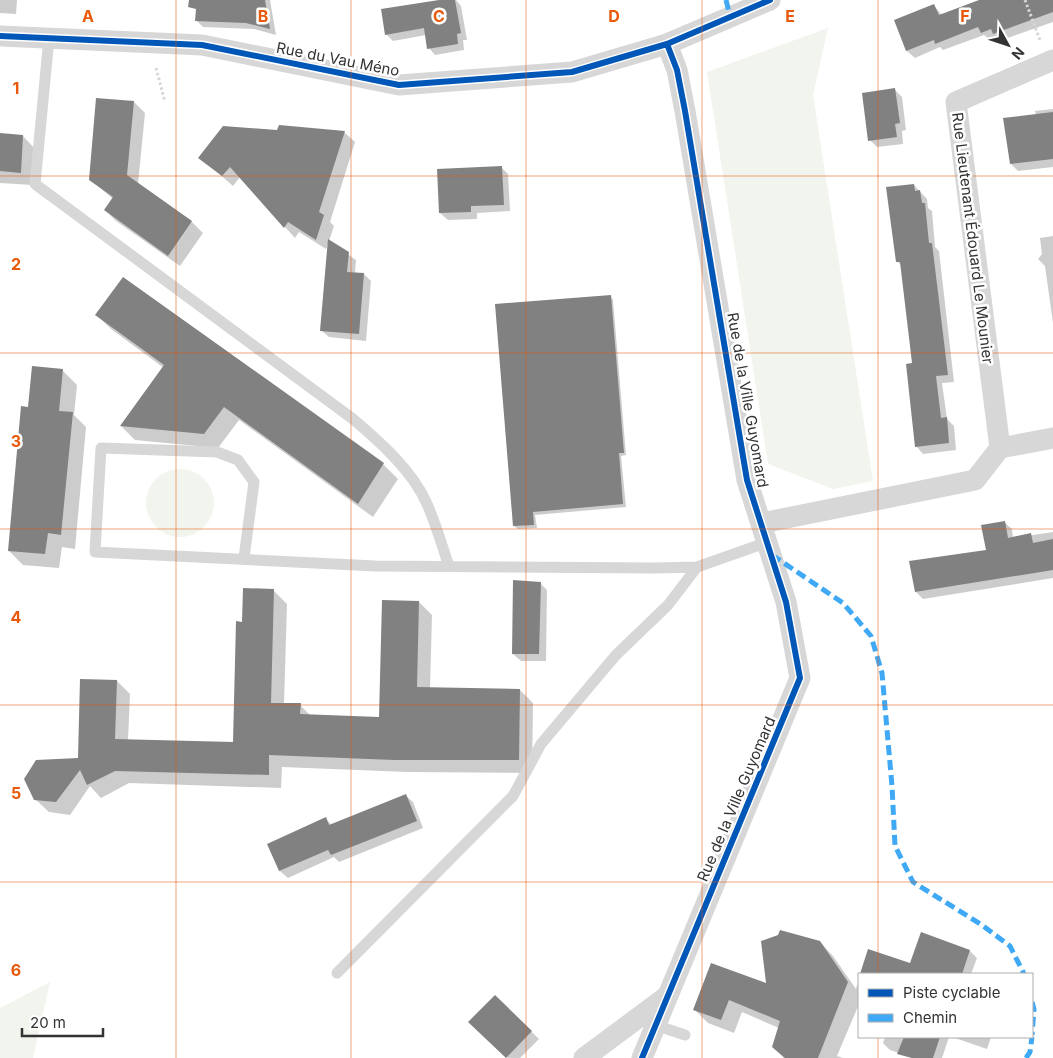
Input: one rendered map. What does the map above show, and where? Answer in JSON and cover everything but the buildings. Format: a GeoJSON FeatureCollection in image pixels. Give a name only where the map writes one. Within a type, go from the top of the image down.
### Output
{"type":"FeatureCollection","features":[{"type":"Feature","properties":{"kind":"street","name":"Rue du Vau Méno"},"geometry":{"type":"LineString","coordinates":[[0,36],[202,45],[398,85],[572,72],[667,44],[770,0]]}},
{"type":"Feature","properties":{"kind":"street","name":"Rue de la Ville Guyomard"},"geometry":{"type":"LineString","coordinates":[[642,1058],[800,678],[786,602],[747,480],[685,111],[677,70],[667,44]]}},
{"type":"Feature","properties":{"kind":"street","name":"Rue Lieutenant Édouard Le Mounier"},"geometry":{"type":"LineString","coordinates":[[1000,448],[956,102],[1051,60]]}},
{"type":"Feature","properties":{"kind":"street"},"geometry":{"type":"LineString","coordinates":[[764,532],[975,480],[1000,448],[1053,438]]}},
{"type":"Feature","properties":{"kind":"street"},"geometry":{"type":"LineString","coordinates":[[584,1058],[666,997]]}},
{"type":"Feature","properties":{"kind":"lane"},"geometry":{"type":"LineString","coordinates":[[49,38],[35,184],[353,419],[380,441],[405,471],[426,502],[449,566]]}},
{"type":"Feature","properties":{"kind":"lane"},"geometry":{"type":"LineString","coordinates":[[244,558],[254,482],[238,460],[217,452],[101,448],[95,552],[375,566],[697,567]]}},
{"type":"Feature","properties":{"kind":"lane"},"geometry":{"type":"LineString","coordinates":[[337,973],[513,796],[541,744],[616,655],[668,605],[697,567],[764,532]]}},
{"type":"Feature","properties":{"kind":"lane"},"geometry":{"type":"LineString","coordinates":[[655,1025],[685,1035]]}},
{"type":"Feature","properties":{"kind":"path"},"geometry":{"type":"LineString","coordinates":[[1025,0],[1051,60]]}},
{"type":"Feature","properties":{"kind":"path"},"geometry":{"type":"LineString","coordinates":[[149,43],[165,102]]}},
{"type":"Feature","properties":{"kind":"shaded area"},"geometry":{"type":"Polygon","coordinates":[[[828,28],[813,95],[873,481],[833,489],[768,464],[707,72],[828,28]]]}},
{"type":"Feature","properties":{"kind":"shaded area"},"geometry":{"type":"Polygon","coordinates":[[[187,469],[199,475],[208,484],[214,496],[212,516],[204,527],[187,537],[173,537],[156,527],[148,516],[146,496],[156,479],[167,471],[187,469]]]}},
{"type":"Feature","properties":{"kind":"shaded area"},"geometry":{"type":"Polygon","coordinates":[[[50,982],[33,1058],[0,1058],[0,1008],[50,982]]]}},
{"type":"Feature","properties":{"kind":"marked path"},"geometry":{"type":"LineString","coordinates":[[726,0],[730,16]]}},
{"type":"Feature","properties":{"kind":"marked path"},"geometry":{"type":"LineString","coordinates":[[772,555],[843,603],[871,636],[882,673],[892,786],[895,846],[913,882],[982,925],[1010,946],[1024,973]]}},
{"type":"Feature","properties":{"kind":"marked path"},"geometry":{"type":"LineString","coordinates":[[1033,1006],[1033,1022]]}},
{"type":"Feature","properties":{"kind":"marked path"},"geometry":{"type":"LineString","coordinates":[[1026,1058],[1030,1052],[1032,1038]]}},
{"type":"Feature","properties":{"kind":"cycle path"},"geometry":{"type":"LineString","coordinates":[[0,36],[202,45],[399,85],[572,72],[667,44],[770,0]]}},
{"type":"Feature","properties":{"kind":"cycle path"},"geometry":{"type":"LineString","coordinates":[[642,1058],[800,678],[786,602],[747,480],[685,111],[677,70],[667,44]]}}]}
